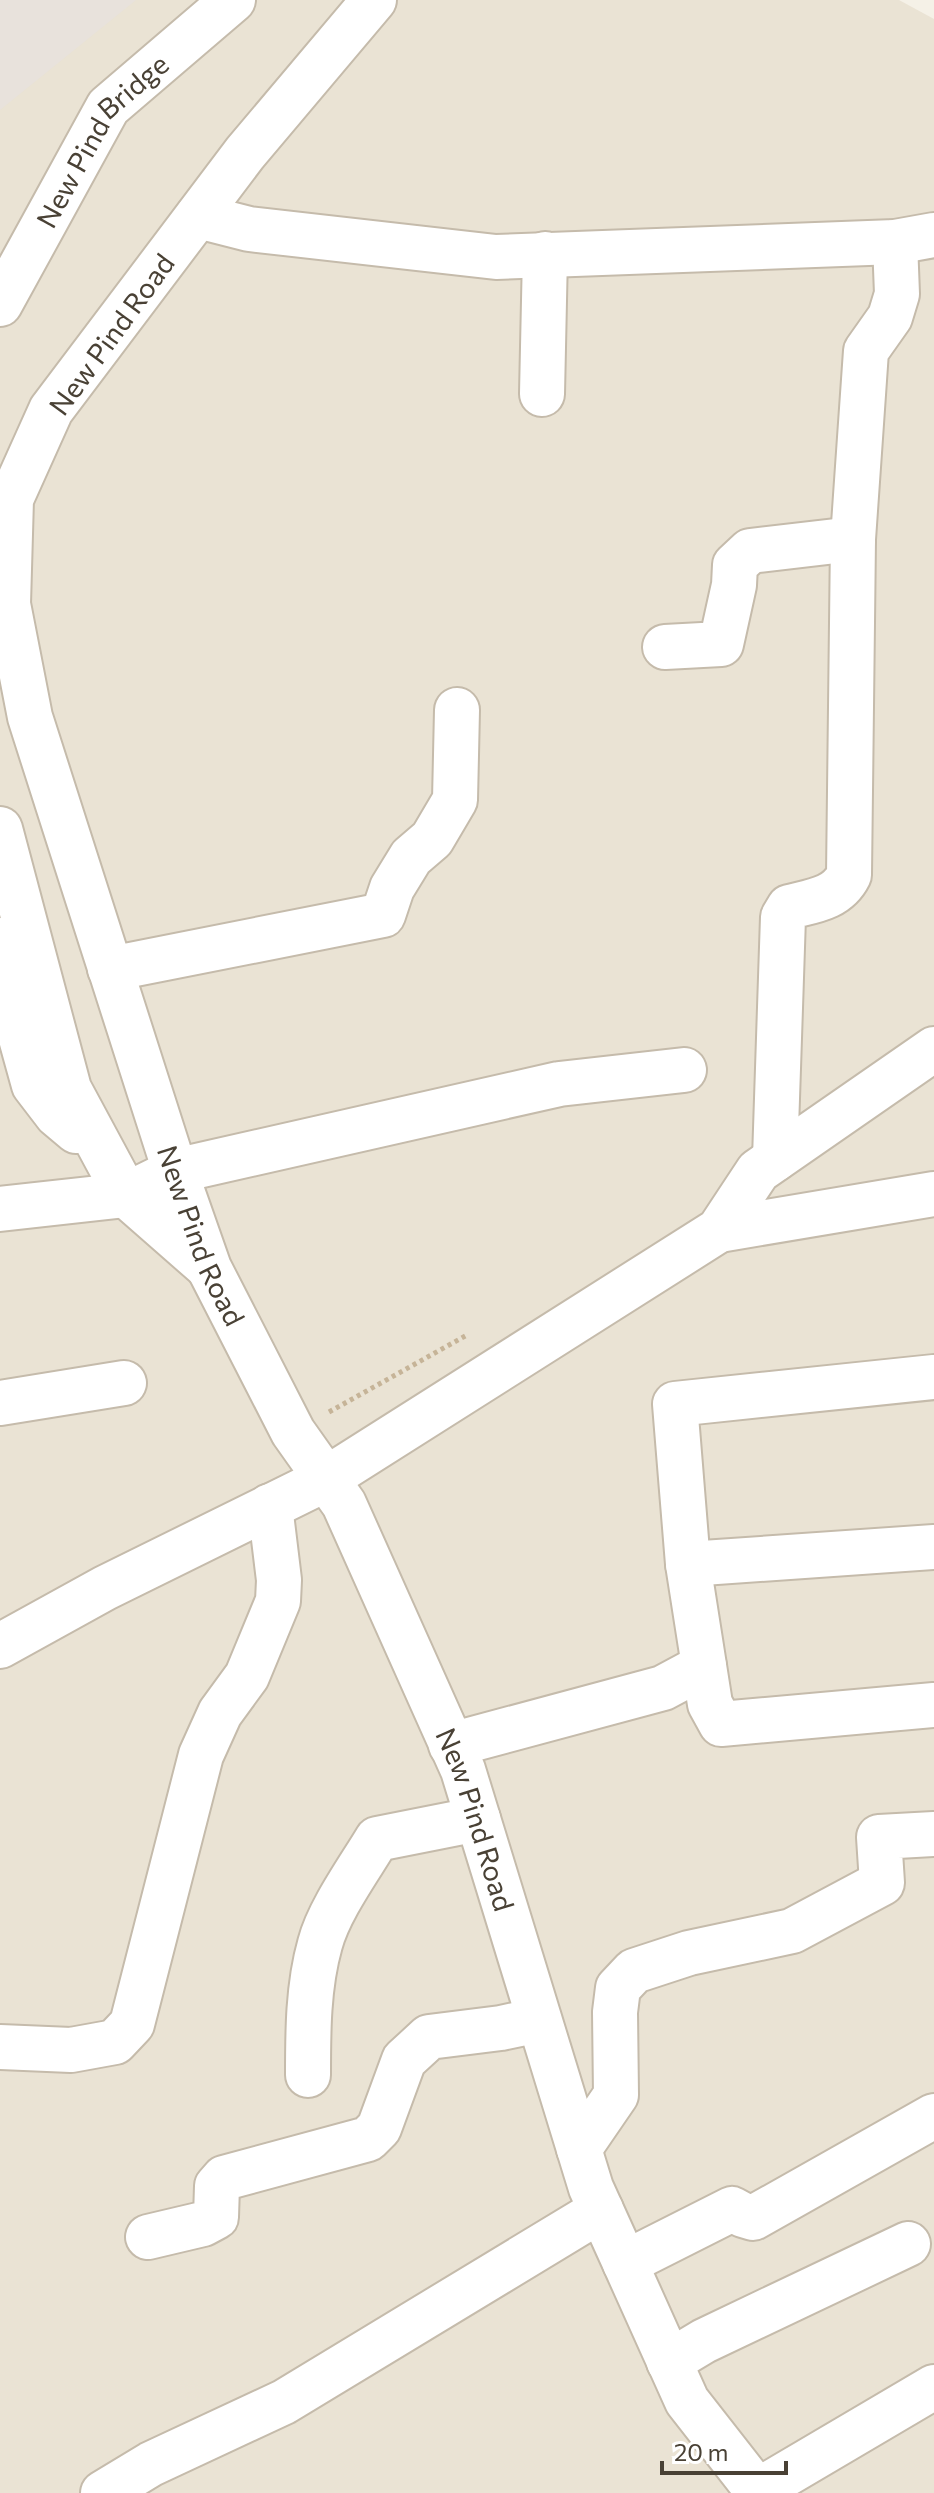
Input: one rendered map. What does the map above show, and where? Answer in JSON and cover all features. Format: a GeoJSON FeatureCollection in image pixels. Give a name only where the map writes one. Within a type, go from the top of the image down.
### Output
{"type":"FeatureCollection","features":[{"type":"Feature","properties":{"kind":"street","name":"New Pind Bridge"},"geometry":{"type":"LineString","coordinates":[[0,304],[108,107],[233,0]]}},
{"type":"Feature","properties":{"kind":"street","name":"New Pind Road"},"geometry":{"type":"LineString","coordinates":[[374,0],[245,153],[51,410],[11,499],[8,604],[30,717],[209,1268],[293,1432],[344,1504],[463,1770],[579,2149],[601,2210],[669,2362],[687,2401],[757,2492]]}},
{"type":"Feature","properties":{"kind":"street"},"geometry":{"type":"LineString","coordinates":[[198,216],[249,229],[496,257],[915,239],[890,317],[866,351],[853,539],[849,875],[842,888],[822,899],[789,907],[783,917],[775,1159]]}},
{"type":"Feature","properties":{"kind":"street"},"geometry":{"type":"LineString","coordinates":[[542,394],[545,254]]}},
{"type":"Feature","properties":{"kind":"street"},"geometry":{"type":"LineString","coordinates":[[665,647],[721,644],[735,565],[750,551],[853,539]]}},
{"type":"Feature","properties":{"kind":"street"},"geometry":{"type":"LineString","coordinates":[[110,969],[383,915],[392,888],[411,857],[432,839],[455,800],[457,710]]}},
{"type":"Feature","properties":{"kind":"street"},"geometry":{"type":"LineString","coordinates":[[0,829],[69,1089],[117,1177]]}},
{"type":"Feature","properties":{"kind":"street"},"geometry":{"type":"LineString","coordinates":[[0,940],[10,1033],[34,1085],[57,1115],[209,1268]]}},
{"type":"Feature","properties":{"kind":"street"},"geometry":{"type":"LineString","coordinates":[[719,1230],[758,1171],[934,1049]]}},
{"type":"Feature","properties":{"kind":"street"},"geometry":{"type":"LineString","coordinates":[[0,1209],[117,1177],[175,1171],[559,1084],[684,1070]]}},
{"type":"Feature","properties":{"kind":"street"},"geometry":{"type":"LineString","coordinates":[[0,1646],[105,1588],[326,1479],[719,1230],[934,1194]]}},
{"type":"Feature","properties":{"kind":"street"},"geometry":{"type":"LineString","coordinates":[[934,1377],[675,1404],[688,1564],[710,1704],[721,1724],[934,1705]]}},
{"type":"Feature","properties":{"kind":"street"},"geometry":{"type":"LineString","coordinates":[[0,1403],[124,1383]]}},
{"type":"Feature","properties":{"kind":"street"},"geometry":{"type":"LineString","coordinates":[[0,2047],[71,2050],[115,2042],[132,2024],[201,1755],[220,1713],[247,1676],[278,1601],[279,1580],[270,1506]]}},
{"type":"Feature","properties":{"kind":"street"},"geometry":{"type":"LineString","coordinates":[[688,1564],[934,1547]]}},
{"type":"Feature","properties":{"kind":"street"},"geometry":{"type":"LineString","coordinates":[[451,1745],[663,1688],[704,1666]]}},
{"type":"Feature","properties":{"kind":"street"},"geometry":{"type":"LineString","coordinates":[[308,2075],[308,2030],[320,1942],[347,1888],[377,1839],[478,1819]]}},
{"type":"Feature","properties":{"kind":"street"},"geometry":{"type":"LineString","coordinates":[[579,2149],[616,2095],[615,2012],[618,1988],[634,1971],[689,1953],[792,1931],[882,1883],[879,1837],[934,1834]]}},
{"type":"Feature","properties":{"kind":"street"},"geometry":{"type":"LineString","coordinates":[[148,2237],[203,2224],[216,2217],[217,2186],[224,2178],[368,2139],[379,2128],[404,2060],[429,2037],[539,2020]]}},
{"type":"Feature","properties":{"kind":"street"},"geometry":{"type":"LineString","coordinates":[[625,2263],[732,2209],[753,2218],[934,2116]]}},
{"type":"Feature","properties":{"kind":"street"},"geometry":{"type":"LineString","coordinates":[[103,2493],[151,2464],[284,2402],[601,2210]]}},
{"type":"Feature","properties":{"kind":"street"},"geometry":{"type":"LineString","coordinates":[[669,2362],[704,2341],[908,2244]]}},
{"type":"Feature","properties":{"kind":"street"},"geometry":{"type":"LineString","coordinates":[[757,2492],[934,2387]]}},
{"type":"Feature","properties":{"kind":"shaded area"},"geometry":{"type":"Polygon","coordinates":[[[0,0],[899,0],[934,19],[934,2493],[0,2493],[0,0]]]}},
{"type":"Feature","properties":{"kind":"shaded area"},"geometry":{"type":"Polygon","coordinates":[[[0,0],[136,0],[0,110],[0,0]]]}}]}
